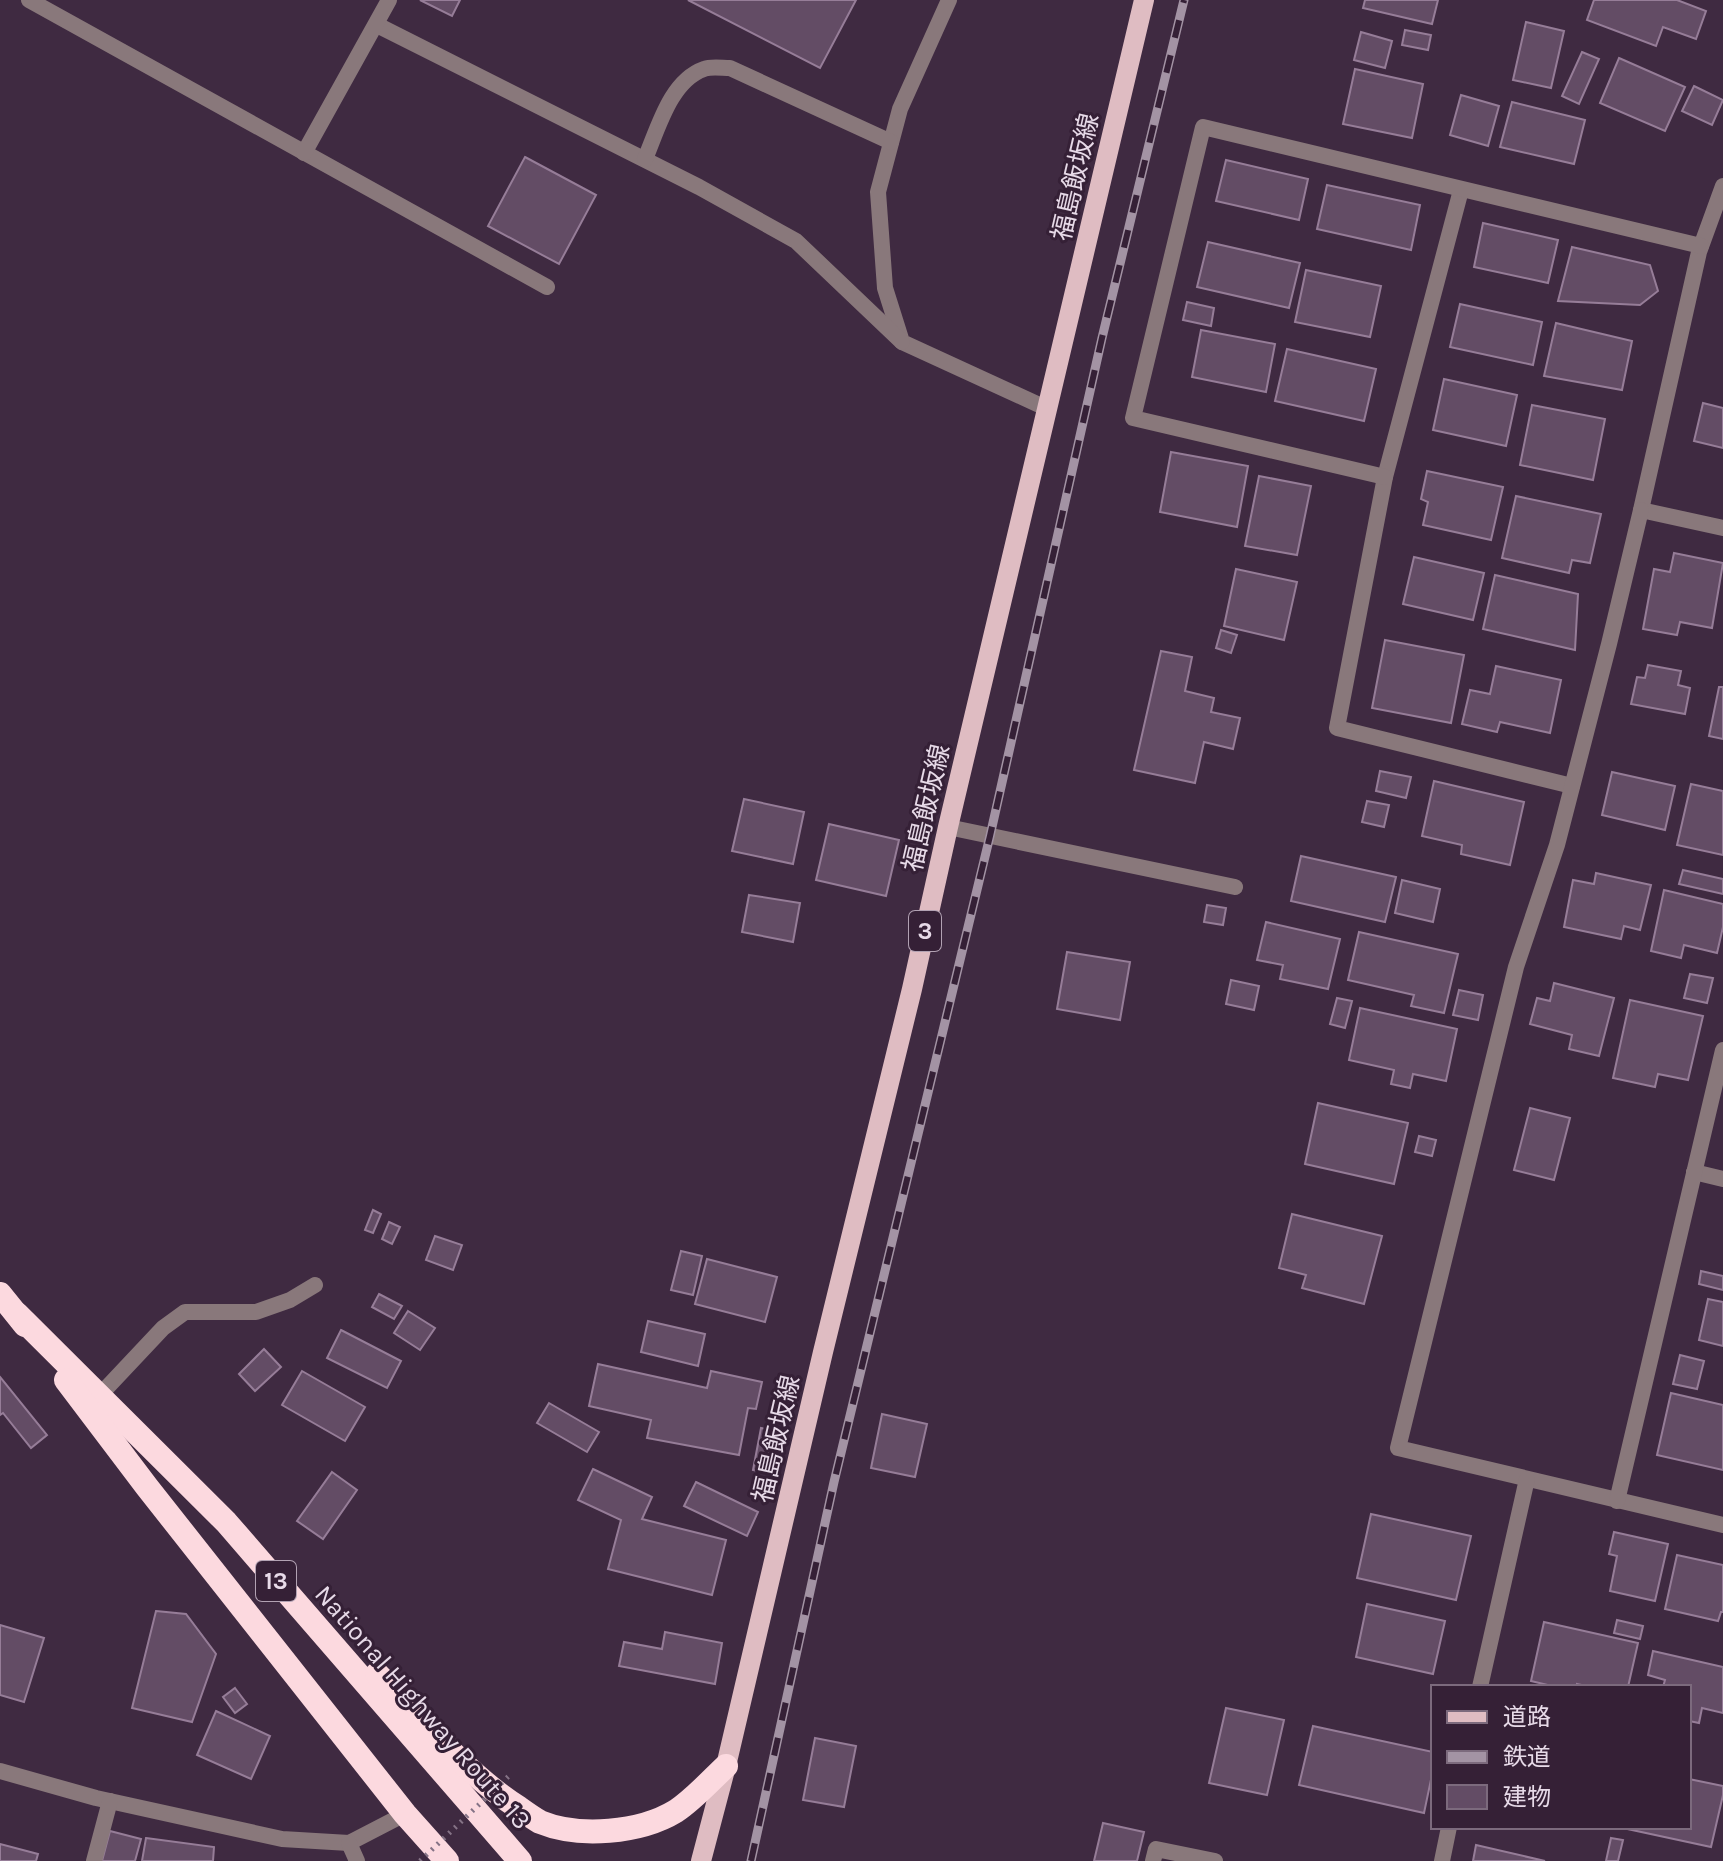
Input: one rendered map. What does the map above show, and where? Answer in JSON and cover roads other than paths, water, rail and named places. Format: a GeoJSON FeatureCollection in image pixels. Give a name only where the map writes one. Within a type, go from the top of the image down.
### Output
{"type":"FeatureCollection","features":[{"type":"Feature","properties":{"kind":"highway","name":"National Highway Route 13"},"geometry":{"type":"LineString","coordinates":[[0,1294],[147,1487],[405,1814],[447,1861]]}},
{"type":"Feature","properties":{"kind":"highway","name":"National Highway Route 13"},"geometry":{"type":"LineString","coordinates":[[17,1314],[226,1522],[520,1861]]}},
{"type":"Feature","properties":{"kind":"highway"},"geometry":{"type":"LineString","coordinates":[[226,1522],[466,1765],[502,1797],[540,1821],[578,1831],[617,1830],[650,1823],[677,1810],[726,1766]]}},
{"type":"Feature","properties":{"kind":"main road","name":"福島飯坂線"},"geometry":{"type":"LineString","coordinates":[[701,1861],[912,989],[1144,0]]}},
{"type":"Feature","properties":{"kind":"street"},"geometry":{"type":"LineString","coordinates":[[29,0],[547,287]]}},
{"type":"Feature","properties":{"kind":"street"},"geometry":{"type":"LineString","coordinates":[[304,153],[389,0]]}},
{"type":"Feature","properties":{"kind":"street"},"geometry":{"type":"LineString","coordinates":[[902,342],[885,288],[878,192],[900,109],[949,0]]}},
{"type":"Feature","properties":{"kind":"street"},"geometry":{"type":"LineString","coordinates":[[377,25],[645,159],[796,241],[902,342],[1048,409]]}},
{"type":"Feature","properties":{"kind":"street"},"geometry":{"type":"LineString","coordinates":[[645,159],[671,98],[681,84],[705,68],[730,68],[891,142]]}},
{"type":"Feature","properties":{"kind":"street"},"geometry":{"type":"LineString","coordinates":[[1385,477],[1133,418],[1203,127],[1701,246]]}},
{"type":"Feature","properties":{"kind":"street"},"geometry":{"type":"LineString","coordinates":[[1723,186],[1701,246],[1609,644],[1557,845],[1516,967],[1398,1448],[1723,1525]]}},
{"type":"Feature","properties":{"kind":"street"},"geometry":{"type":"LineString","coordinates":[[1461,190],[1385,477],[1337,728],[1572,786]]}},
{"type":"Feature","properties":{"kind":"street"},"geometry":{"type":"LineString","coordinates":[[1641,510],[1723,528]]}},
{"type":"Feature","properties":{"kind":"street"},"geometry":{"type":"LineString","coordinates":[[948,827],[1235,887]]}},
{"type":"Feature","properties":{"kind":"street"},"geometry":{"type":"LineString","coordinates":[[1617,1501],[1723,1050]]}},
{"type":"Feature","properties":{"kind":"street"},"geometry":{"type":"LineString","coordinates":[[1694,1172],[1723,1179]]}},
{"type":"Feature","properties":{"kind":"street"},"geometry":{"type":"LineString","coordinates":[[99,1396],[163,1328],[185,1312],[256,1312],[290,1300],[315,1285]]}},
{"type":"Feature","properties":{"kind":"street"},"geometry":{"type":"LineString","coordinates":[[1480,1685],[1527,1479]]}},
{"type":"Feature","properties":{"kind":"street"},"geometry":{"type":"LineString","coordinates":[[0,1771],[110,1801],[282,1839],[349,1843],[405,1814]]}},
{"type":"Feature","properties":{"kind":"street"},"geometry":{"type":"LineString","coordinates":[[94,1861],[110,1801]]}},
{"type":"Feature","properties":{"kind":"street"},"geometry":{"type":"LineString","coordinates":[[1442,1861],[1449,1829]]}},
{"type":"Feature","properties":{"kind":"street"},"geometry":{"type":"LineString","coordinates":[[349,1843],[357,1861]]}},
{"type":"Feature","properties":{"kind":"street"},"geometry":{"type":"LineString","coordinates":[[1153,1861],[1156,1849],[1215,1861]]}},
{"type":"Feature","properties":{"kind":"railway"},"geometry":{"type":"LineString","coordinates":[[751,1861],[834,1482],[990,836],[1102,338],[1184,0]]}}]}
